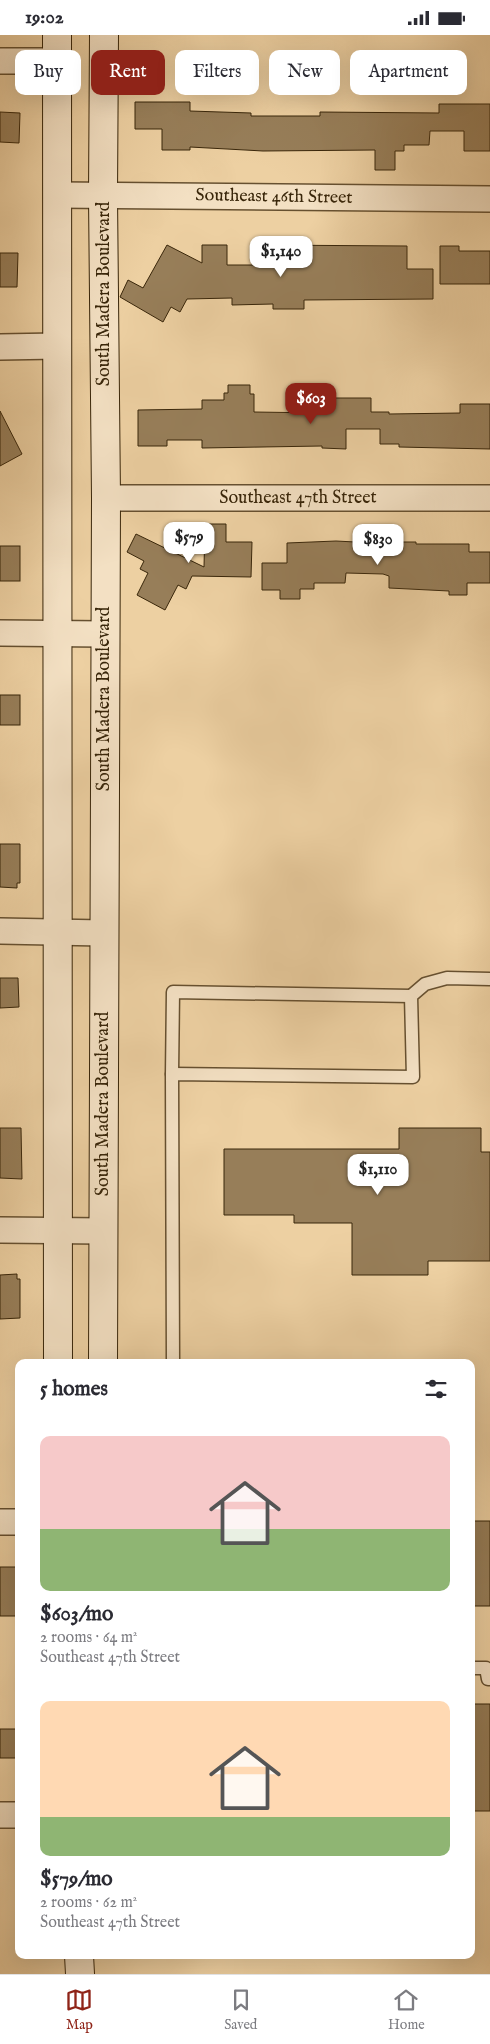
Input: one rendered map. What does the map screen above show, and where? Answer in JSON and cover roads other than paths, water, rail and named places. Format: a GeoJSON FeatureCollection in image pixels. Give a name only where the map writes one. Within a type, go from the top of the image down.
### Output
{"type":"FeatureCollection","features":[{"type":"Feature","properties":{"kind":"street","name":"South Madera Boulevard"},"geometry":{"type":"LineString","coordinates":[[103,1359],[104,634],[106,498],[103,196],[104,35]]}},
{"type":"Feature","properties":{"kind":"street"},"geometry":{"type":"LineString","coordinates":[[0,61],[57,48],[58,1359]]}},
{"type":"Feature","properties":{"kind":"street","name":"Southeast 46th Street"},"geometry":{"type":"LineString","coordinates":[[58,195],[490,199]]}},
{"type":"Feature","properties":{"kind":"street"},"geometry":{"type":"LineString","coordinates":[[0,347],[57,347]]}},
{"type":"Feature","properties":{"kind":"street","name":"Southeast 47th Street"},"geometry":{"type":"LineString","coordinates":[[106,498],[490,498]]}},
{"type":"Feature","properties":{"kind":"street"},"geometry":{"type":"LineString","coordinates":[[0,633],[104,634]]}},
{"type":"Feature","properties":{"kind":"street"},"geometry":{"type":"LineString","coordinates":[[0,931],[104,933]]}},
{"type":"Feature","properties":{"kind":"street"},"geometry":{"type":"LineString","coordinates":[[0,1230],[103,1231]]}},
{"type":"Feature","properties":{"kind":"street"},"geometry":{"type":"LineString","coordinates":[[0,1522],[15,1522]]}},
{"type":"Feature","properties":{"kind":"street"},"geometry":{"type":"LineString","coordinates":[[0,1815],[15,1815]]}},
{"type":"Feature","properties":{"kind":"lane"},"geometry":{"type":"LineString","coordinates":[[173,1359],[172,992],[411,996],[425,983],[447,979],[490,979]]}},
{"type":"Feature","properties":{"kind":"lane"},"geometry":{"type":"LineString","coordinates":[[172,1074],[413,1077],[411,996]]}},
{"type":"Feature","properties":{"kind":"lane"},"geometry":{"type":"LineString","coordinates":[[475,1668],[486,1668],[488,1679],[490,1679]]}}]}
